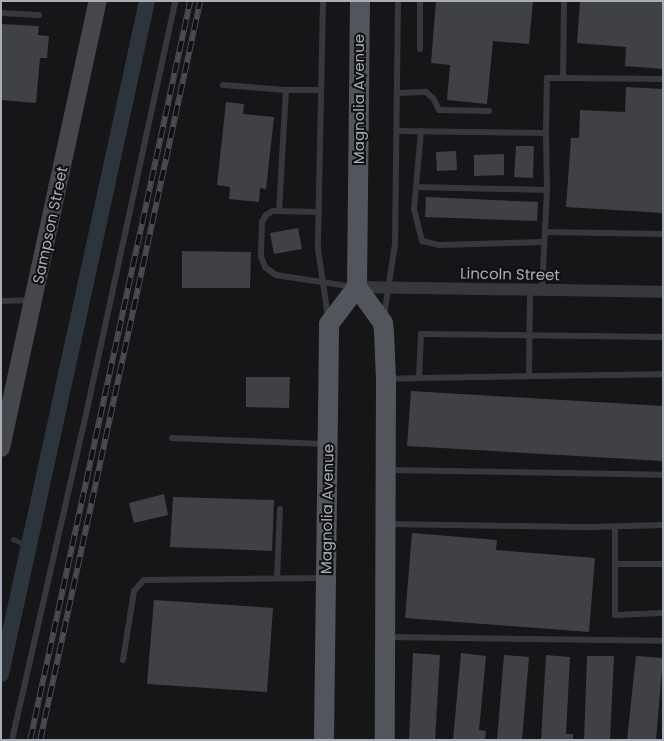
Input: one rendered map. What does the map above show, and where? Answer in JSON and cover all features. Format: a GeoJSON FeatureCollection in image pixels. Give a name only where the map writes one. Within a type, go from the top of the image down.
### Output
{"type":"FeatureCollection","features":[{"type":"Feature","properties":{"kind":"main road","name":"Magnolia Avenue"},"geometry":{"type":"LineString","coordinates":[[357,287],[360,1]]}},
{"type":"Feature","properties":{"kind":"main road"},"geometry":{"type":"LineString","coordinates":[[329,324],[357,287],[383,323],[386,379],[385,740]]}},
{"type":"Feature","properties":{"kind":"main road","name":"Magnolia Avenue"},"geometry":{"type":"LineString","coordinates":[[324,740],[329,324]]}},
{"type":"Feature","properties":{"kind":"street","name":"Sampson Street"},"geometry":{"type":"LineString","coordinates":[[1,448],[98,1]]}},
{"type":"Feature","properties":{"kind":"street","name":"Lincoln Street"},"geometry":{"type":"LineString","coordinates":[[357,287],[663,292]]}},
{"type":"Feature","properties":{"kind":"lane"},"geometry":{"type":"LineString","coordinates":[[12,740],[91,392],[175,1]]}},
{"type":"Feature","properties":{"kind":"lane"},"geometry":{"type":"LineString","coordinates":[[323,1],[318,249],[329,324]]}},
{"type":"Feature","properties":{"kind":"lane"},"geometry":{"type":"LineString","coordinates":[[383,323],[396,244],[398,1]]}},
{"type":"Feature","properties":{"kind":"lane"},"geometry":{"type":"LineString","coordinates":[[420,1],[420,49]]}},
{"type":"Feature","properties":{"kind":"lane"},"geometry":{"type":"LineString","coordinates":[[563,78],[564,1]]}},
{"type":"Feature","properties":{"kind":"lane"},"geometry":{"type":"LineString","coordinates":[[1,13],[38,15]]}},
{"type":"Feature","properties":{"kind":"lane"},"geometry":{"type":"LineString","coordinates":[[529,376],[529,335],[545,232],[548,78],[663,79]]}},
{"type":"Feature","properties":{"kind":"lane"},"geometry":{"type":"LineString","coordinates":[[223,85],[286,90],[322,90]]}},
{"type":"Feature","properties":{"kind":"lane"},"geometry":{"type":"LineString","coordinates":[[279,211],[286,90]]}},
{"type":"Feature","properties":{"kind":"lane"},"geometry":{"type":"LineString","coordinates":[[397,93],[426,92],[433,98],[438,110],[489,112]]}},
{"type":"Feature","properties":{"kind":"lane"},"geometry":{"type":"LineString","coordinates":[[397,131],[546,132]]}},
{"type":"Feature","properties":{"kind":"lane"},"geometry":{"type":"LineString","coordinates":[[420,131],[414,209],[422,241],[439,246],[544,242]]}},
{"type":"Feature","properties":{"kind":"lane"},"geometry":{"type":"LineString","coordinates":[[416,187],[547,190]]}},
{"type":"Feature","properties":{"kind":"lane"},"geometry":{"type":"LineString","coordinates":[[320,212],[273,211],[266,215],[262,222],[261,256],[265,268],[276,275],[357,287]]}},
{"type":"Feature","properties":{"kind":"lane"},"geometry":{"type":"LineString","coordinates":[[545,232],[663,234]]}},
{"type":"Feature","properties":{"kind":"lane"},"geometry":{"type":"LineString","coordinates":[[1,301],[33,300]]}},
{"type":"Feature","properties":{"kind":"lane"},"geometry":{"type":"LineString","coordinates":[[419,378],[421,334],[663,337]]}},
{"type":"Feature","properties":{"kind":"lane"},"geometry":{"type":"LineString","coordinates":[[386,379],[663,374]]}},
{"type":"Feature","properties":{"kind":"lane"},"geometry":{"type":"LineString","coordinates":[[172,438],[328,444]]}},
{"type":"Feature","properties":{"kind":"lane"},"geometry":{"type":"LineString","coordinates":[[385,470],[663,475]]}},
{"type":"Feature","properties":{"kind":"lane"},"geometry":{"type":"LineString","coordinates":[[277,578],[280,509]]}},
{"type":"Feature","properties":{"kind":"lane"},"geometry":{"type":"LineString","coordinates":[[386,524],[663,526]]}},
{"type":"Feature","properties":{"kind":"lane"},"geometry":{"type":"LineString","coordinates":[[615,527],[615,615],[663,614]]}},
{"type":"Feature","properties":{"kind":"lane"},"geometry":{"type":"LineString","coordinates":[[615,564],[663,564]]}},
{"type":"Feature","properties":{"kind":"lane"},"geometry":{"type":"LineString","coordinates":[[123,660],[134,591],[144,580],[326,578]]}},
{"type":"Feature","properties":{"kind":"lane"},"geometry":{"type":"LineString","coordinates":[[385,637],[663,641]]}},
{"type":"Feature","properties":{"kind":"building"},"geometry":{"type":"Polygon","coordinates":[[[436,1],[533,1],[529,44],[493,41],[487,104],[447,100],[450,65],[431,63],[436,1]]]}},
{"type":"Feature","properties":{"kind":"building"},"geometry":{"type":"Polygon","coordinates":[[[580,1],[663,1],[663,69],[625,66],[626,47],[577,43],[580,1]]]}},
{"type":"Feature","properties":{"kind":"building"},"geometry":{"type":"Polygon","coordinates":[[[1,24],[39,26],[38,35],[49,36],[47,58],[40,58],[36,103],[1,100],[1,24]]]}},
{"type":"Feature","properties":{"kind":"building"},"geometry":{"type":"Polygon","coordinates":[[[626,87],[663,89],[663,213],[566,207],[571,138],[579,138],[580,110],[625,112],[626,87]]]}},
{"type":"Feature","properties":{"kind":"building"},"geometry":{"type":"Polygon","coordinates":[[[226,102],[244,104],[243,114],[274,117],[266,189],[260,188],[259,202],[229,199],[230,187],[217,185],[226,102]]]}},
{"type":"Feature","properties":{"kind":"building"},"geometry":{"type":"Polygon","coordinates":[[[516,146],[534,146],[533,178],[514,177],[516,146]]]}},
{"type":"Feature","properties":{"kind":"building"},"geometry":{"type":"Polygon","coordinates":[[[456,151],[457,170],[437,171],[436,152],[456,151]]]}},
{"type":"Feature","properties":{"kind":"building"},"geometry":{"type":"Polygon","coordinates":[[[504,154],[504,175],[474,176],[474,155],[504,154]]]}},
{"type":"Feature","properties":{"kind":"building"},"geometry":{"type":"Polygon","coordinates":[[[426,197],[538,202],[537,221],[425,217],[426,197]]]}},
{"type":"Feature","properties":{"kind":"building"},"geometry":{"type":"Polygon","coordinates":[[[298,228],[302,249],[274,254],[270,233],[298,228]]]}},
{"type":"Feature","properties":{"kind":"building"},"geometry":{"type":"Polygon","coordinates":[[[182,251],[251,252],[250,288],[182,288],[182,251]]]}},
{"type":"Feature","properties":{"kind":"building"},"geometry":{"type":"Polygon","coordinates":[[[246,377],[290,377],[289,408],[246,407],[246,377]]]}},
{"type":"Feature","properties":{"kind":"building"},"geometry":{"type":"Polygon","coordinates":[[[411,391],[663,406],[663,461],[407,446],[411,391]]]}},
{"type":"Feature","properties":{"kind":"building"},"geometry":{"type":"Polygon","coordinates":[[[164,494],[168,515],[134,523],[129,503],[164,494]]]}},
{"type":"Feature","properties":{"kind":"building"},"geometry":{"type":"Polygon","coordinates":[[[173,497],[274,500],[272,551],[170,547],[173,497]]]}},
{"type":"Feature","properties":{"kind":"building"},"geometry":{"type":"Polygon","coordinates":[[[412,533],[497,540],[496,550],[595,558],[589,632],[405,618],[412,533]]]}},
{"type":"Feature","properties":{"kind":"building"},"geometry":{"type":"Polygon","coordinates":[[[154,600],[273,608],[267,692],[147,684],[154,600]]]}},
{"type":"Feature","properties":{"kind":"building"},"geometry":{"type":"Polygon","coordinates":[[[413,653],[440,655],[435,740],[409,740],[413,653]]]}},
{"type":"Feature","properties":{"kind":"building"},"geometry":{"type":"Polygon","coordinates":[[[461,653],[486,656],[479,730],[486,731],[485,740],[453,740],[461,653]]]}},
{"type":"Feature","properties":{"kind":"building"},"geometry":{"type":"Polygon","coordinates":[[[504,655],[529,657],[522,740],[497,740],[504,655]]]}},
{"type":"Feature","properties":{"kind":"building"},"geometry":{"type":"Polygon","coordinates":[[[546,655],[570,657],[566,734],[573,734],[573,740],[541,740],[546,655]]]}},
{"type":"Feature","properties":{"kind":"building"},"geometry":{"type":"Polygon","coordinates":[[[587,656],[614,656],[610,740],[584,740],[587,656]]]}},
{"type":"Feature","properties":{"kind":"building"},"geometry":{"type":"Polygon","coordinates":[[[636,656],[663,658],[656,740],[627,740],[636,656]]]}},
{"type":"Feature","properties":{"kind":"waterway"},"geometry":{"type":"LineString","coordinates":[[1,674],[147,1]]}},
{"type":"Feature","properties":{"kind":"waterway"},"geometry":{"type":"LineString","coordinates":[[13,539],[29,546]]}},
{"type":"Feature","properties":{"kind":"railway"},"geometry":{"type":"LineString","coordinates":[[30,740],[190,1]]}},
{"type":"Feature","properties":{"kind":"railway"},"geometry":{"type":"LineString","coordinates":[[40,740],[200,1]]}}]}
